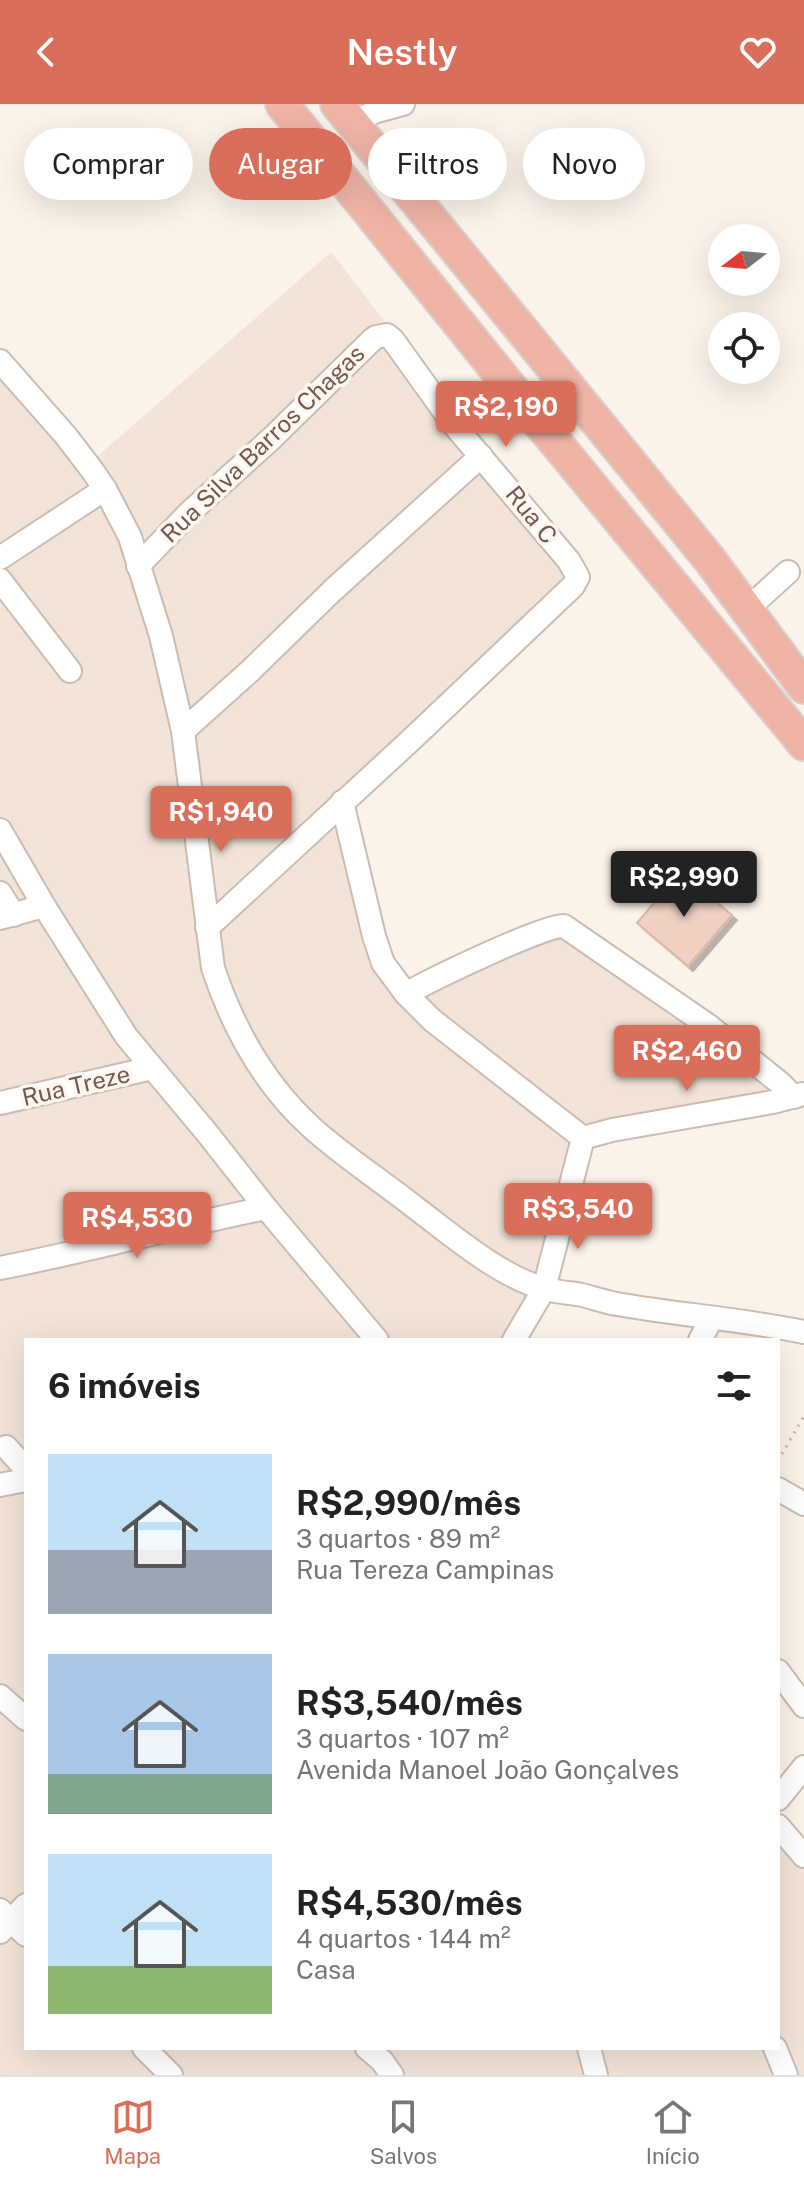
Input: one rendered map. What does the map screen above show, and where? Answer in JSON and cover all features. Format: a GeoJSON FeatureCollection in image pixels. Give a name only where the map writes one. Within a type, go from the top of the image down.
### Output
{"type":"FeatureCollection","features":[{"type":"Feature","properties":{"kind":"highway"},"geometry":{"type":"LineString","coordinates":[[282,104],[804,744]]}},
{"type":"Feature","properties":{"kind":"highway"},"geometry":{"type":"LineString","coordinates":[[345,114],[710,560],[804,687]]}},
{"type":"Feature","properties":{"kind":"street"},"geometry":{"type":"LineString","coordinates":[[345,114],[374,112],[403,104]]}},
{"type":"Feature","properties":{"kind":"street","name":"Rua Silva Barros Chagas"},"geometry":{"type":"LineString","coordinates":[[138,566],[189,513],[272,438],[372,340],[387,335],[393,340]]}},
{"type":"Feature","properties":{"kind":"street","name":"Rua C"},"geometry":{"type":"LineString","coordinates":[[342,802],[573,586],[578,577],[569,561],[435,400],[393,340]]}},
{"type":"Feature","properties":{"kind":"street"},"geometry":{"type":"LineString","coordinates":[[0,361],[66,436],[105,489],[130,537],[161,636],[183,731],[213,968],[223,999],[253,1057],[288,1103],[342,1153],[465,1245],[520,1279],[544,1289],[613,1304],[804,1332]]}},
{"type":"Feature","properties":{"kind":"street"},"geometry":{"type":"LineString","coordinates":[[183,731],[481,456]]}},
{"type":"Feature","properties":{"kind":"street"},"geometry":{"type":"LineString","coordinates":[[0,558],[105,489]]}},
{"type":"Feature","properties":{"kind":"street"},"geometry":{"type":"LineString","coordinates":[[710,560],[755,602],[804,663]]}},
{"type":"Feature","properties":{"kind":"street"},"geometry":{"type":"LineString","coordinates":[[755,602],[788,572]]}},
{"type":"Feature","properties":{"kind":"street"},"geometry":{"type":"LineString","coordinates":[[0,580],[70,671]]}},
{"type":"Feature","properties":{"kind":"street"},"geometry":{"type":"LineString","coordinates":[[207,928],[342,802],[383,963],[406,994],[432,1020],[583,1138]]}},
{"type":"Feature","properties":{"kind":"street"},"geometry":{"type":"LineString","coordinates":[[0,830],[126,1036],[375,1338]]}},
{"type":"Feature","properties":{"kind":"street"},"geometry":{"type":"LineString","coordinates":[[0,893],[7,917],[44,906]]}},
{"type":"Feature","properties":{"kind":"street"},"geometry":{"type":"LineString","coordinates":[[406,994],[515,943],[555,926],[564,926],[709,1026],[799,1096]]}},
{"type":"Feature","properties":{"kind":"street","name":"Rua Treze"},"geometry":{"type":"LineString","coordinates":[[0,1103],[152,1068]]}},
{"type":"Feature","properties":{"kind":"street"},"geometry":{"type":"LineString","coordinates":[[583,1138],[799,1096]]}},
{"type":"Feature","properties":{"kind":"street"},"geometry":{"type":"LineString","coordinates":[[515,1338],[544,1289],[583,1138]]}},
{"type":"Feature","properties":{"kind":"street"},"geometry":{"type":"LineString","coordinates":[[0,1268],[266,1208]]}},
{"type":"Feature","properties":{"kind":"street"},"geometry":{"type":"LineString","coordinates":[[701,1338],[712,1318]]}},
{"type":"Feature","properties":{"kind":"street"},"geometry":{"type":"LineString","coordinates":[[11,1446],[24,1466]]}},
{"type":"Feature","properties":{"kind":"street"},"geometry":{"type":"LineString","coordinates":[[0,1485],[24,1480]]}},
{"type":"Feature","properties":{"kind":"street"},"geometry":{"type":"LineString","coordinates":[[780,1674],[804,1706]]}},
{"type":"Feature","properties":{"kind":"street"},"geometry":{"type":"LineString","coordinates":[[0,1696],[24,1717]]}},
{"type":"Feature","properties":{"kind":"street"},"geometry":{"type":"LineString","coordinates":[[780,1797],[804,1767]]}},
{"type":"Feature","properties":{"kind":"street"},"geometry":{"type":"LineString","coordinates":[[780,1828],[804,1856]]}},
{"type":"Feature","properties":{"kind":"street"},"geometry":{"type":"LineString","coordinates":[[146,2050],[171,2075]]}},
{"type":"Feature","properties":{"kind":"street"},"geometry":{"type":"LineString","coordinates":[[369,2050],[392,2075]]}},
{"type":"Feature","properties":{"kind":"street"},"geometry":{"type":"LineString","coordinates":[[590,2050],[596,2075]]}},
{"type":"Feature","properties":{"kind":"street"},"geometry":{"type":"LineString","coordinates":[[776,2050],[786,2075]]}},
{"type":"Feature","properties":{"kind":"path"},"geometry":{"type":"LineString","coordinates":[[780,1458],[804,1416]]}},
{"type":"Feature","properties":{"kind":"shaded area"},"geometry":{"type":"Polygon","coordinates":[[[331,252],[586,571],[350,798],[383,966],[409,994],[566,922],[799,1094],[583,1134],[545,1280],[513,1338],[24,1338],[24,2050],[780,2050],[780,1838],[804,1869],[804,2075],[0,2075],[0,364],[91,462],[331,252]]]}},
{"type":"Feature","properties":{"kind":"building"},"geometry":{"type":"Polygon","coordinates":[[[680,872],[732,915],[688,966],[637,923],[680,872]]]}}]}
